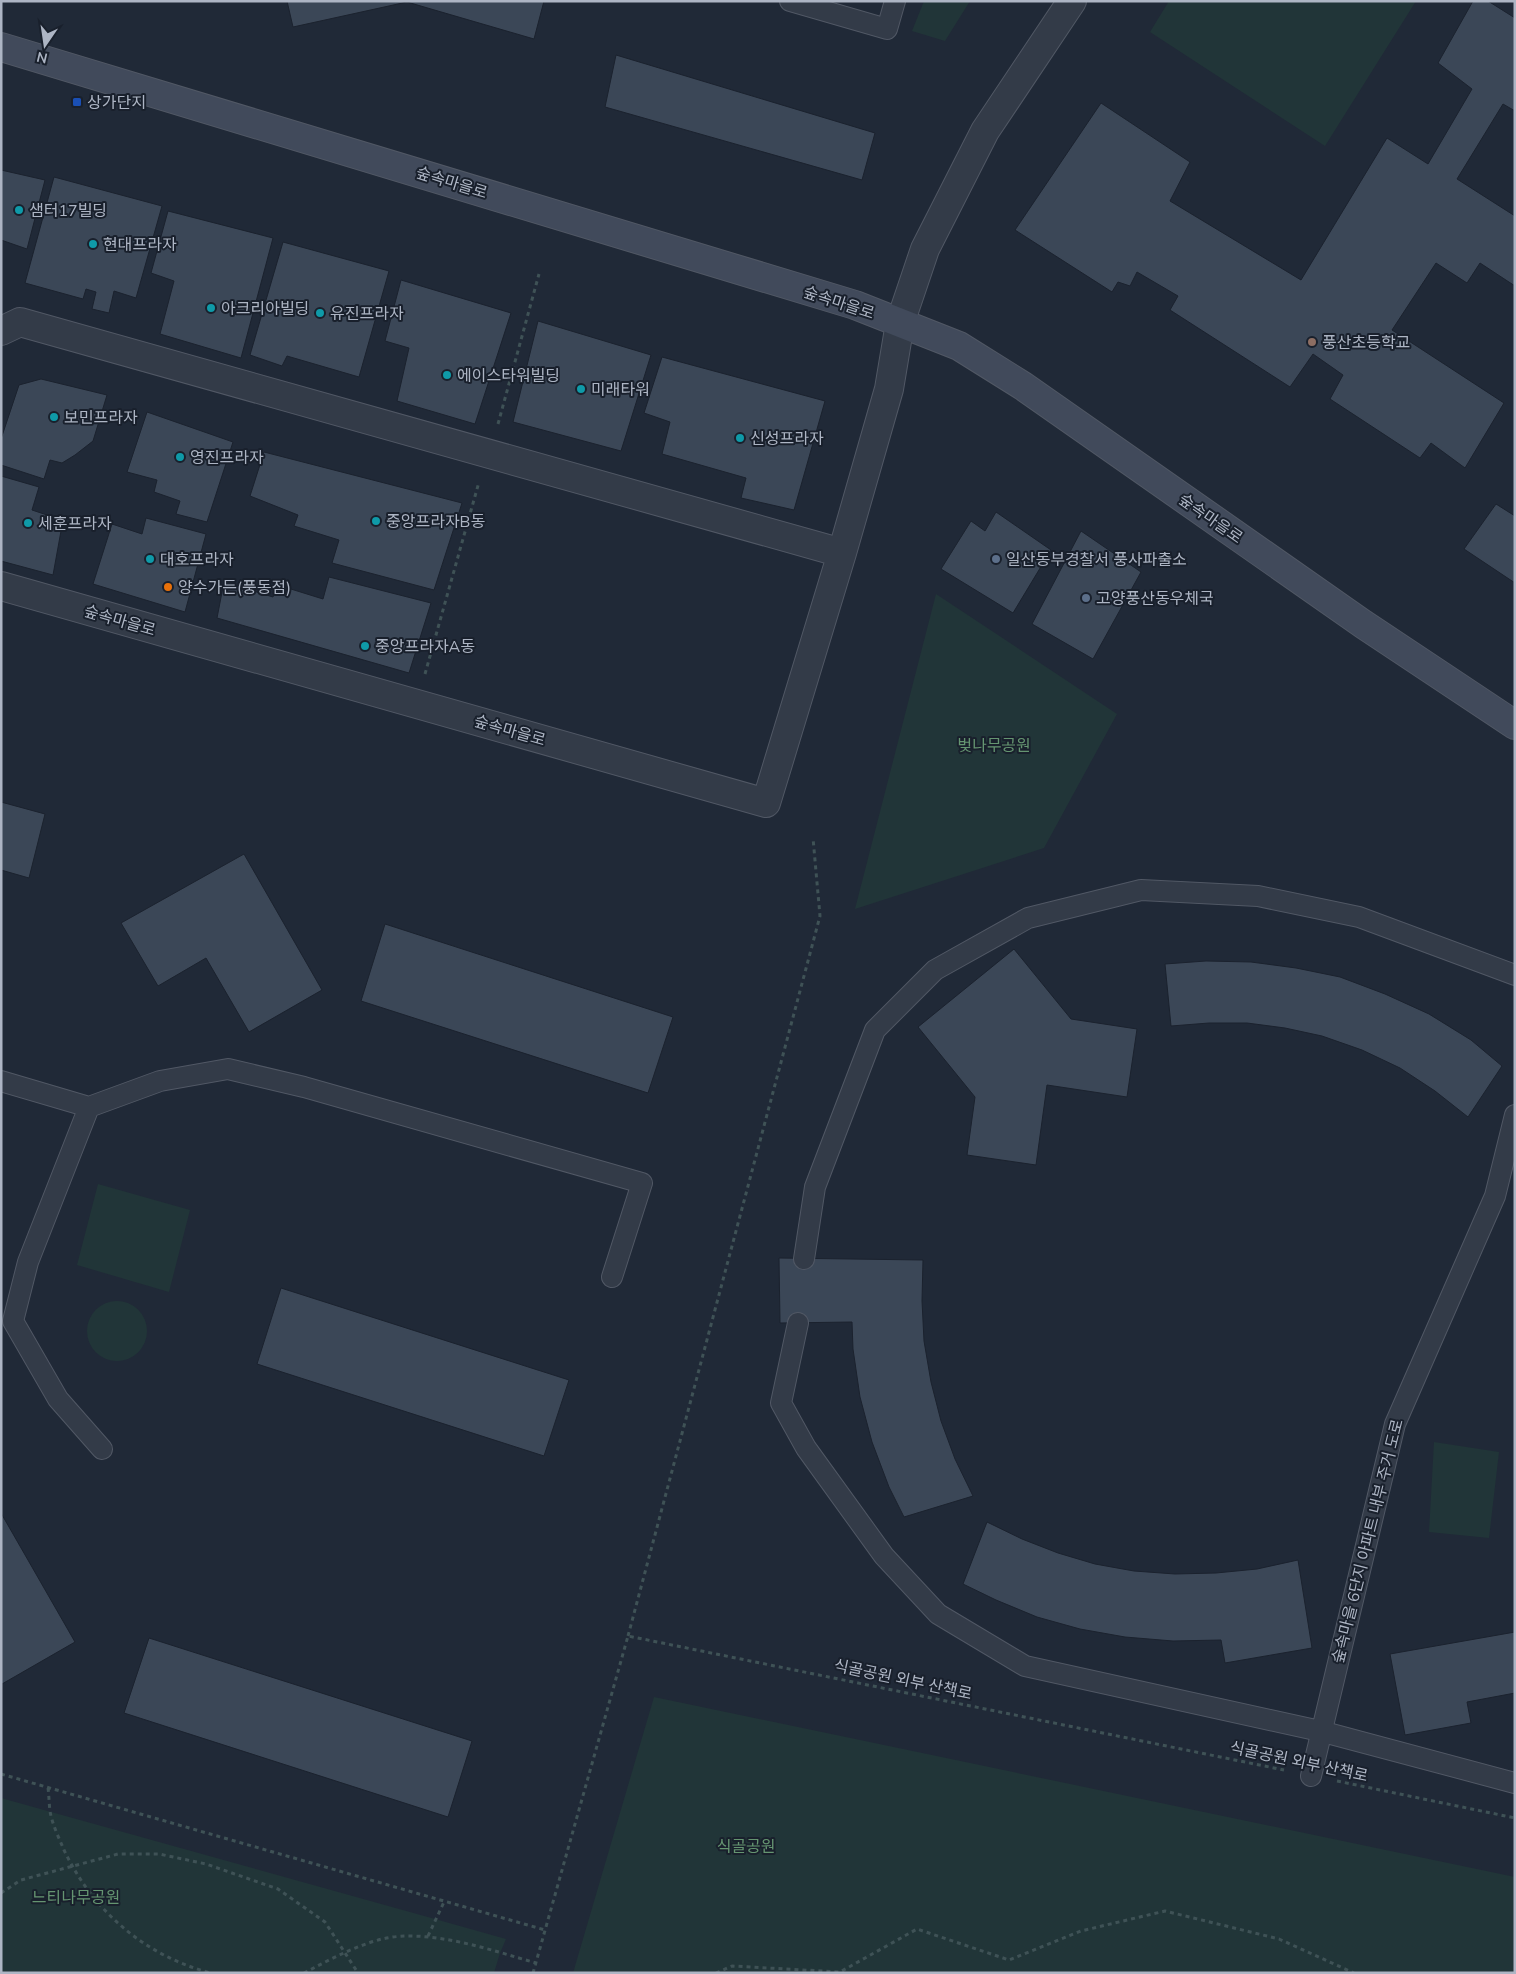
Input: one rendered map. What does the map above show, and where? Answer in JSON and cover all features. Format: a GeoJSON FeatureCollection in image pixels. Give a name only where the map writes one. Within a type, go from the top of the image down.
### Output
{"type":"FeatureCollection","features":[{"type":"Feature","properties":{"kind":"main road","name":"숲속마을로"},"geometry":{"type":"LineString","coordinates":[[1,47],[566,216],[855,305],[959,346],[1023,386],[1362,624],[1515,725]]}},
{"type":"Feature","properties":{"kind":"street","name":"숲속마을로"},"geometry":{"type":"LineString","coordinates":[[1,586],[766,803],[842,553],[889,389],[900,323],[925,249],[985,131],[1072,1]]}},
{"type":"Feature","properties":{"kind":"street"},"geometry":{"type":"LineString","coordinates":[[1,331],[20,322],[842,553]]}},
{"type":"Feature","properties":{"kind":"lane"},"geometry":{"type":"LineString","coordinates":[[790,1],[887,29],[895,1]]}},
{"type":"Feature","properties":{"kind":"lane"},"geometry":{"type":"LineString","coordinates":[[804,1258],[815,1187],[875,1030],[935,970],[1028,918],[1141,890],[1258,896],[1359,917],[1515,975]]}},
{"type":"Feature","properties":{"kind":"lane"},"geometry":{"type":"LineString","coordinates":[[1,1081],[88,1107],[160,1081],[228,1069],[304,1087],[642,1183],[612,1277]]}},
{"type":"Feature","properties":{"kind":"lane"},"geometry":{"type":"LineString","coordinates":[[88,1107],[7,1320],[58,1399],[102,1449]]}},
{"type":"Feature","properties":{"kind":"lane","name":"숲속마을 6단지 아파트 내부 주거 도로"},"geometry":{"type":"LineString","coordinates":[[1310,1776],[1395,1424],[1495,1196],[1515,1115]]}},
{"type":"Feature","properties":{"kind":"lane"},"geometry":{"type":"LineString","coordinates":[[798,1323],[781,1403],[806,1448],[884,1556],[938,1614],[1025,1666],[1320,1731],[1515,1783]]}},
{"type":"Feature","properties":{"kind":"path"},"geometry":{"type":"LineString","coordinates":[[498,425],[539,274]]}},
{"type":"Feature","properties":{"kind":"path"},"geometry":{"type":"LineString","coordinates":[[425,675],[479,481]]}},
{"type":"Feature","properties":{"kind":"path"},"geometry":{"type":"LineString","coordinates":[[533,1973],[628,1636],[820,916],[813,838]]}},
{"type":"Feature","properties":{"kind":"path","name":"식골공원 외부 산책로"},"geometry":{"type":"LineString","coordinates":[[628,1636],[1515,1818]]}},
{"type":"Feature","properties":{"kind":"path"},"geometry":{"type":"LineString","coordinates":[[1,1774],[545,1930]]}},
{"type":"Feature","properties":{"kind":"path"},"geometry":{"type":"LineString","coordinates":[[48,1788],[50,1811],[58,1836],[88,1892],[109,1915],[145,1945],[186,1966],[211,1973]]}},
{"type":"Feature","properties":{"kind":"path"},"geometry":{"type":"LineString","coordinates":[[1,1893],[21,1880],[118,1854],[159,1854],[206,1864],[278,1889],[325,1922],[358,1973]]}},
{"type":"Feature","properties":{"kind":"path"},"geometry":{"type":"LineString","coordinates":[[428,1936],[444,1902]]}},
{"type":"Feature","properties":{"kind":"path"},"geometry":{"type":"LineString","coordinates":[[716,1973],[732,1966],[840,1972],[917,1929],[1009,1960],[1081,1932],[1165,1911],[1279,1939],[1354,1973]]}},
{"type":"Feature","properties":{"kind":"path"},"geometry":{"type":"LineString","coordinates":[[304,1973],[344,1953],[382,1939],[428,1936],[536,1963]]}},
{"type":"Feature","properties":{"kind":"green space"},"geometry":{"type":"Polygon","coordinates":[[[924,1],[970,1],[945,41],[912,31],[924,1]]]}},
{"type":"Feature","properties":{"kind":"green space"},"geometry":{"type":"Polygon","coordinates":[[[1169,1],[1416,1],[1325,146],[1150,32],[1169,1]]]}},
{"type":"Feature","properties":{"kind":"green space","name":"벚나무공원"},"geometry":{"type":"Polygon","coordinates":[[[936,594],[1117,714],[1044,848],[855,909],[936,594]]]}},
{"type":"Feature","properties":{"kind":"green space"},"geometry":{"type":"Polygon","coordinates":[[[98,1184],[190,1210],[169,1292],[77,1265],[98,1184]]]}},
{"type":"Feature","properties":{"kind":"green space"},"geometry":{"type":"Polygon","coordinates":[[[117,1301],[133,1306],[138,1310],[142,1315],[147,1331],[142,1347],[138,1352],[133,1356],[117,1361],[101,1356],[96,1352],[92,1347],[87,1331],[92,1315],[96,1310],[101,1306],[117,1301]]]}},
{"type":"Feature","properties":{"kind":"green space"},"geometry":{"type":"Polygon","coordinates":[[[1434,1442],[1499,1452],[1489,1538],[1429,1532],[1434,1442]]]}},
{"type":"Feature","properties":{"kind":"green space","name":"식골공원"},"geometry":{"type":"Polygon","coordinates":[[[654,1697],[1515,1877],[1515,1973],[573,1973],[654,1697]]]}},
{"type":"Feature","properties":{"kind":"green space","name":"느티나무공원"},"geometry":{"type":"Polygon","coordinates":[[[1,1798],[506,1939],[494,1973],[1,1973],[1,1798]]]}},
{"type":"Feature","properties":{"kind":"building"},"geometry":{"type":"Polygon","coordinates":[[[287,1],[544,1],[534,39],[407,2],[293,27],[287,1]]]}},
{"type":"Feature","properties":{"kind":"building"},"geometry":{"type":"Polygon","coordinates":[[[1473,1],[1488,1],[1515,18],[1515,111],[1503,104],[1457,179],[1515,216],[1515,286],[1480,263],[1467,283],[1436,263],[1392,330],[1504,403],[1465,468],[1431,443],[1420,458],[1330,399],[1343,375],[1313,354],[1290,387],[1170,310],[1178,296],[1137,272],[1130,286],[1118,282],[1112,292],[1015,230],[1101,103],[1190,162],[1170,201],[1301,280],[1387,138],[1428,164],[1472,89],[1438,63],[1473,1]]]}},
{"type":"Feature","properties":{"kind":"building"},"geometry":{"type":"Polygon","coordinates":[[[616,55],[875,133],[862,180],[605,107],[616,55]]]}},
{"type":"Feature","properties":{"kind":"building","name":"샘터17빌딩"},"geometry":{"type":"Polygon","coordinates":[[[1,170],[45,180],[27,249],[1,240],[1,170]]]}},
{"type":"Feature","properties":{"kind":"building","name":"현대프라자"},"geometry":{"type":"Polygon","coordinates":[[[54,177],[162,206],[136,298],[114,291],[109,313],[92,309],[96,292],[86,289],[83,299],[25,283],[54,177]]]}},
{"type":"Feature","properties":{"kind":"building","name":"아크리아빌딩"},"geometry":{"type":"Polygon","coordinates":[[[168,211],[273,238],[241,358],[160,334],[174,281],[151,273],[168,211]]]}},
{"type":"Feature","properties":{"kind":"building","name":"유진프라자"},"geometry":{"type":"Polygon","coordinates":[[[283,242],[389,271],[359,377],[287,356],[282,366],[250,355],[283,242]]]}},
{"type":"Feature","properties":{"kind":"building","name":"에이스타워빌딩"},"geometry":{"type":"Polygon","coordinates":[[[401,280],[511,313],[475,424],[397,401],[409,348],[385,341],[401,280]]]}},
{"type":"Feature","properties":{"kind":"building","name":"미래타워"},"geometry":{"type":"Polygon","coordinates":[[[538,321],[651,355],[621,451],[513,422],[538,321]]]}},
{"type":"Feature","properties":{"kind":"building","name":"신성프라자"},"geometry":{"type":"Polygon","coordinates":[[[662,357],[825,401],[794,510],[741,498],[746,478],[662,454],[670,422],[644,413],[662,357]]]}},
{"type":"Feature","properties":{"kind":"building","name":"보민프라자"},"geometry":{"type":"Polygon","coordinates":[[[41,379],[107,395],[93,441],[62,463],[50,460],[44,479],[1,465],[1,439],[19,385],[41,379]]]}},
{"type":"Feature","properties":{"kind":"building","name":"영진프라자"},"geometry":{"type":"Polygon","coordinates":[[[147,412],[233,442],[207,522],[176,514],[180,501],[154,492],[157,480],[127,472],[147,412]]]}},
{"type":"Feature","properties":{"kind":"building","name":"중앙프라자B동"},"geometry":{"type":"Polygon","coordinates":[[[264,452],[462,503],[434,590],[332,563],[339,540],[294,526],[298,515],[250,496],[264,452]]]}},
{"type":"Feature","properties":{"kind":"building","name":"세훈프라자"},"geometry":{"type":"Polygon","coordinates":[[[1,476],[39,487],[32,510],[47,515],[61,531],[53,575],[1,561],[1,476]]]}},
{"type":"Feature","properties":{"kind":"building"},"geometry":{"type":"Polygon","coordinates":[[[1496,504],[1515,516],[1515,583],[1464,549],[1496,504]]]}},
{"type":"Feature","properties":{"kind":"building","name":"일산동부경찰서 풍사파출소"},"geometry":{"type":"Polygon","coordinates":[[[996,512],[1051,550],[1013,613],[941,569],[971,521],[985,531],[996,512]]]}},
{"type":"Feature","properties":{"kind":"building","name":"대호프라자"},"geometry":{"type":"Polygon","coordinates":[[[146,518],[206,534],[185,612],[93,584],[112,524],[142,534],[146,518]]]}},
{"type":"Feature","properties":{"kind":"building","name":"고양풍산동우체국"},"geometry":{"type":"Polygon","coordinates":[[[1081,531],[1141,572],[1093,659],[1032,624],[1081,531]]]}},
{"type":"Feature","properties":{"kind":"building","name":"중앙프라자A동"},"geometry":{"type":"Polygon","coordinates":[[[329,577],[431,603],[409,673],[217,618],[224,582],[273,597],[278,585],[323,599],[329,577]]]}},
{"type":"Feature","properties":{"kind":"building"},"geometry":{"type":"Polygon","coordinates":[[[1,802],[45,814],[29,878],[1,870],[1,802]]]}},
{"type":"Feature","properties":{"kind":"building"},"geometry":{"type":"Polygon","coordinates":[[[244,854],[322,990],[249,1032],[206,958],[158,986],[121,923],[244,854]]]}},
{"type":"Feature","properties":{"kind":"building"},"geometry":{"type":"Polygon","coordinates":[[[385,924],[673,1017],[648,1093],[361,1001],[385,924]]]}},
{"type":"Feature","properties":{"kind":"building"},"geometry":{"type":"Polygon","coordinates":[[[1014,949],[1071,1019],[1137,1029],[1127,1097],[1047,1085],[1036,1165],[967,1155],[975,1097],[918,1027],[1014,949]]]}},
{"type":"Feature","properties":{"kind":"building"},"geometry":{"type":"Polygon","coordinates":[[[1206,961],[1251,962],[1296,968],[1340,977],[1385,994],[1429,1014],[1471,1040],[1502,1066],[1468,1117],[1435,1091],[1400,1068],[1362,1050],[1322,1036],[1285,1028],[1247,1023],[1171,1026],[1165,964],[1206,961]]]}},
{"type":"Feature","properties":{"kind":"building"},"geometry":{"type":"Polygon","coordinates":[[[779,1258],[923,1260],[922,1301],[924,1341],[931,1382],[941,1421],[955,1459],[973,1496],[904,1517],[889,1487],[872,1442],[860,1397],[853,1349],[852,1322],[780,1323],[779,1258]]]}},
{"type":"Feature","properties":{"kind":"building"},"geometry":{"type":"Polygon","coordinates":[[[281,1288],[569,1380],[544,1456],[257,1364],[281,1288]]]}},
{"type":"Feature","properties":{"kind":"building"},"geometry":{"type":"Polygon","coordinates":[[[1,1513],[75,1642],[2,1684],[1,1683],[1,1513]]]}},
{"type":"Feature","properties":{"kind":"building"},"geometry":{"type":"Polygon","coordinates":[[[987,1522],[1022,1539],[1058,1553],[1095,1564],[1134,1571],[1175,1574],[1216,1573],[1257,1569],[1298,1560],[1312,1648],[1225,1663],[1221,1640],[1173,1641],[1125,1637],[1080,1629],[1037,1617],[963,1584],[987,1522]]]}},
{"type":"Feature","properties":{"kind":"building"},"geometry":{"type":"Polygon","coordinates":[[[1515,1632],[1515,1693],[1467,1702],[1471,1723],[1405,1735],[1390,1654],[1515,1632]]]}},
{"type":"Feature","properties":{"kind":"building"},"geometry":{"type":"Polygon","coordinates":[[[149,1638],[472,1741],[448,1817],[124,1713],[149,1638]]]}},
{"type":"Feature","properties":{"kind":"place","name":"상가단지"},"geometry":{"type":"Point","coordinates":[77,102]}},
{"type":"Feature","properties":{"kind":"place","name":"샘터17빌딩"},"geometry":{"type":"Point","coordinates":[19,210]}},
{"type":"Feature","properties":{"kind":"place","name":"현대프라자"},"geometry":{"type":"Point","coordinates":[93,244]}},
{"type":"Feature","properties":{"kind":"place","name":"아크리아빌딩"},"geometry":{"type":"Point","coordinates":[211,308]}},
{"type":"Feature","properties":{"kind":"place","name":"유진프라자"},"geometry":{"type":"Point","coordinates":[320,313]}},
{"type":"Feature","properties":{"kind":"place","name":"풍산초등학교"},"geometry":{"type":"Point","coordinates":[1312,342]}},
{"type":"Feature","properties":{"kind":"place","name":"에이스타워빌딩"},"geometry":{"type":"Point","coordinates":[447,375]}},
{"type":"Feature","properties":{"kind":"place","name":"미래타워"},"geometry":{"type":"Point","coordinates":[581,389]}},
{"type":"Feature","properties":{"kind":"place","name":"보민프라자"},"geometry":{"type":"Point","coordinates":[54,417]}},
{"type":"Feature","properties":{"kind":"place","name":"신성프라자"},"geometry":{"type":"Point","coordinates":[740,438]}},
{"type":"Feature","properties":{"kind":"place","name":"영진프라자"},"geometry":{"type":"Point","coordinates":[180,457]}},
{"type":"Feature","properties":{"kind":"place","name":"중앙프라자B동"},"geometry":{"type":"Point","coordinates":[376,521]}},
{"type":"Feature","properties":{"kind":"place","name":"세훈프라자"},"geometry":{"type":"Point","coordinates":[28,523]}},
{"type":"Feature","properties":{"kind":"place","name":"대호프라자"},"geometry":{"type":"Point","coordinates":[150,559]}},
{"type":"Feature","properties":{"kind":"place","name":"일산동부경찰서 풍사파출소"},"geometry":{"type":"Point","coordinates":[996,559]}},
{"type":"Feature","properties":{"kind":"place","name":"양수가든(풍동점)"},"geometry":{"type":"Point","coordinates":[168,587]}},
{"type":"Feature","properties":{"kind":"place","name":"고양풍산동우체국"},"geometry":{"type":"Point","coordinates":[1086,598]}},
{"type":"Feature","properties":{"kind":"place","name":"중앙프라자A동"},"geometry":{"type":"Point","coordinates":[365,646]}}]}
